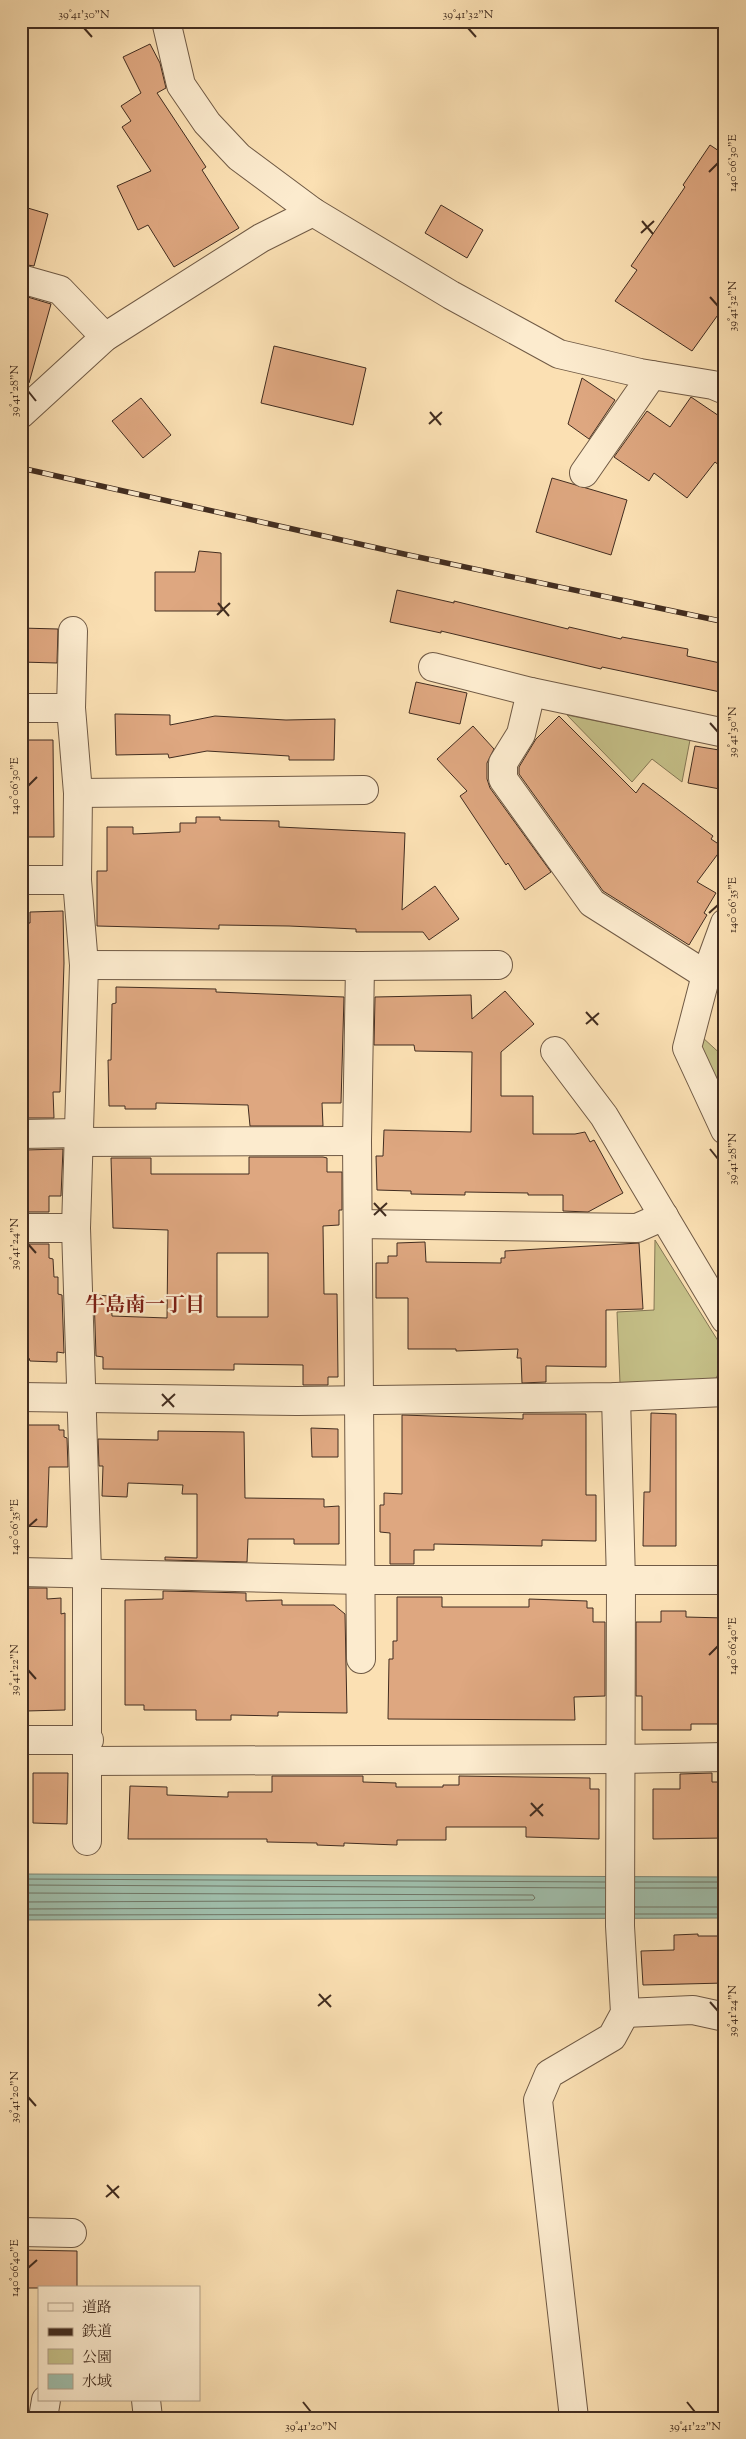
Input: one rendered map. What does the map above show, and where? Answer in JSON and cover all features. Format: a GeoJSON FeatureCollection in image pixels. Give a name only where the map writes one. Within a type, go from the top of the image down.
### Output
{"type":"FeatureCollection","features":[{"type":"Feature","properties":{"kind":"street"},"geometry":{"type":"LineString","coordinates":[[166,21],[181,85],[207,123],[239,157],[313,212],[451,295],[559,354],[652,375],[712,385],[725,390]]}},
{"type":"Feature","properties":{"kind":"street"},"geometry":{"type":"LineString","coordinates":[[21,414],[105,337],[261,238],[313,212]]}},
{"type":"Feature","properties":{"kind":"street"},"geometry":{"type":"LineString","coordinates":[[21,279],[60,290],[105,337]]}},
{"type":"Feature","properties":{"kind":"street"},"geometry":{"type":"LineString","coordinates":[[584,474],[652,375]]}},
{"type":"Feature","properties":{"kind":"street"},"geometry":{"type":"LineString","coordinates":[[73,631],[71,708],[78,793],[76,880],[84,966],[76,1228],[87,1572],[88,1841]]}},
{"type":"Feature","properties":{"kind":"street"},"geometry":{"type":"LineString","coordinates":[[433,667],[531,692],[725,733]]}},
{"type":"Feature","properties":{"kind":"street"},"geometry":{"type":"LineString","coordinates":[[531,692],[521,734],[503,763],[503,779],[592,903],[706,975]]}},
{"type":"Feature","properties":{"kind":"street"},"geometry":{"type":"LineString","coordinates":[[21,708],[71,708]]}},
{"type":"Feature","properties":{"kind":"street"},"geometry":{"type":"LineString","coordinates":[[78,793],[364,790]]}},
{"type":"Feature","properties":{"kind":"street"},"geometry":{"type":"LineString","coordinates":[[21,880],[76,880]]}},
{"type":"Feature","properties":{"kind":"street"},"geometry":{"type":"LineString","coordinates":[[723,938],[706,975],[687,1048],[725,1130]]}},
{"type":"Feature","properties":{"kind":"street"},"geometry":{"type":"LineString","coordinates":[[84,966],[498,965]]}},
{"type":"Feature","properties":{"kind":"street"},"geometry":{"type":"LineString","coordinates":[[360,966],[357,1141],[362,1658]]}},
{"type":"Feature","properties":{"kind":"street"},"geometry":{"type":"LineString","coordinates":[[555,1052],[604,1116],[725,1318]]}},
{"type":"Feature","properties":{"kind":"street"},"geometry":{"type":"LineString","coordinates":[[21,1134],[79,1138],[357,1141]]}},
{"type":"Feature","properties":{"kind":"street"},"geometry":{"type":"LineString","coordinates":[[358,1224],[637,1228],[664,1216]]}},
{"type":"Feature","properties":{"kind":"street"},"geometry":{"type":"LineString","coordinates":[[21,1228],[76,1228]]}},
{"type":"Feature","properties":{"kind":"street"},"geometry":{"type":"LineString","coordinates":[[21,1397],[259,1401],[616,1397],[725,1392]]}},
{"type":"Feature","properties":{"kind":"street"},"geometry":{"type":"LineString","coordinates":[[574,2418],[538,2100],[549,2074],[612,2037],[625,2013],[620,1926],[621,1581],[616,1397]]}},
{"type":"Feature","properties":{"kind":"street"},"geometry":{"type":"LineString","coordinates":[[21,1572],[87,1572],[362,1580],[725,1580]]}},
{"type":"Feature","properties":{"kind":"street"},"geometry":{"type":"LineString","coordinates":[[21,1740],[88,1750],[621,1759],[725,1756]]}},
{"type":"Feature","properties":{"kind":"street"},"geometry":{"type":"LineString","coordinates":[[625,2013],[693,2010],[725,2017]]}},
{"type":"Feature","properties":{"kind":"street"},"geometry":{"type":"LineString","coordinates":[[21,2232],[72,2233]]}},
{"type":"Feature","properties":{"kind":"street"},"geometry":{"type":"LineString","coordinates":[[43,2418],[46,2402]]}},
{"type":"Feature","properties":{"kind":"street"},"geometry":{"type":"LineString","coordinates":[[146,2402],[148,2418]]}},
{"type":"Feature","properties":{"kind":"green space"},"geometry":{"type":"Polygon","coordinates":[[[567,715],[690,740],[682,782],[652,759],[632,782],[567,715]]]}},
{"type":"Feature","properties":{"kind":"green space"},"geometry":{"type":"Polygon","coordinates":[[[702,1037],[725,1058],[725,1097],[701,1056],[702,1037]]]}},
{"type":"Feature","properties":{"kind":"green space"},"geometry":{"type":"Polygon","coordinates":[[[655,1240],[725,1352],[725,1361],[715,1380],[620,1383],[617,1312],[654,1310],[655,1240]]]}},
{"type":"Feature","properties":{"kind":"water"},"geometry":{"type":"Polygon","coordinates":[[[21,1874],[725,1877],[725,1918],[21,1920],[21,1874]]]}},
{"type":"Feature","properties":{"kind":"building"},"geometry":{"type":"Polygon","coordinates":[[[150,44],[160,63],[166,88],[157,93],[206,167],[202,170],[239,228],[174,267],[148,225],[138,230],[117,186],[151,171],[122,127],[131,121],[121,106],[141,93],[123,57],[150,44]]]}},
{"type":"Feature","properties":{"kind":"building"},"geometry":{"type":"Polygon","coordinates":[[[710,145],[725,155],[725,305],[692,351],[615,301],[637,270],[631,266],[685,187],[683,185],[710,145]]]}},
{"type":"Feature","properties":{"kind":"building"},"geometry":{"type":"Polygon","coordinates":[[[441,205],[483,230],[467,258],[425,233],[441,205]]]}},
{"type":"Feature","properties":{"kind":"building"},"geometry":{"type":"Polygon","coordinates":[[[21,206],[48,214],[34,266],[21,264],[21,206]]]}},
{"type":"Feature","properties":{"kind":"building"},"geometry":{"type":"Polygon","coordinates":[[[21,295],[51,304],[29,383],[21,382],[21,295]]]}},
{"type":"Feature","properties":{"kind":"building"},"geometry":{"type":"Polygon","coordinates":[[[274,346],[366,368],[353,425],[261,403],[274,346]]]}},
{"type":"Feature","properties":{"kind":"building"},"geometry":{"type":"Polygon","coordinates":[[[582,378],[615,400],[589,439],[568,424],[582,378]]]}},
{"type":"Feature","properties":{"kind":"building"},"geometry":{"type":"Polygon","coordinates":[[[691,397],[725,420],[725,470],[715,462],[687,498],[654,473],[649,481],[614,457],[647,411],[670,427],[691,397]]]}},
{"type":"Feature","properties":{"kind":"building"},"geometry":{"type":"Polygon","coordinates":[[[141,398],[171,435],[143,458],[112,421],[141,398]]]}},
{"type":"Feature","properties":{"kind":"building"},"geometry":{"type":"Polygon","coordinates":[[[552,478],[627,500],[611,555],[536,532],[552,478]]]}},
{"type":"Feature","properties":{"kind":"building"},"geometry":{"type":"Polygon","coordinates":[[[199,551],[221,553],[221,611],[155,611],[155,572],[195,572],[199,551]]]}},
{"type":"Feature","properties":{"kind":"building"},"geometry":{"type":"Polygon","coordinates":[[[397,590],[454,603],[454,601],[568,629],[569,627],[621,639],[622,637],[688,649],[687,656],[725,664],[725,693],[602,667],[601,669],[441,631],[441,633],[390,622],[397,590]]]}},
{"type":"Feature","properties":{"kind":"building"},"geometry":{"type":"Polygon","coordinates":[[[21,628],[58,629],[57,663],[21,662],[21,628]]]}},
{"type":"Feature","properties":{"kind":"building"},"geometry":{"type":"Polygon","coordinates":[[[416,682],[467,693],[460,724],[409,713],[416,682]]]}},
{"type":"Feature","properties":{"kind":"building"},"geometry":{"type":"Polygon","coordinates":[[[115,714],[170,715],[170,725],[215,716],[286,720],[335,719],[334,760],[289,760],[289,756],[207,751],[169,758],[168,754],[116,755],[115,714]]]}},
{"type":"Feature","properties":{"kind":"building"},"geometry":{"type":"Polygon","coordinates":[[[559,716],[636,793],[643,783],[713,836],[711,839],[723,847],[697,882],[716,893],[704,913],[707,915],[689,945],[603,891],[519,774],[519,767],[536,739],[559,716]]]}},
{"type":"Feature","properties":{"kind":"building"},"geometry":{"type":"Polygon","coordinates":[[[473,726],[494,749],[487,763],[487,779],[490,788],[551,872],[525,890],[460,796],[467,791],[437,759],[473,726]]]}},
{"type":"Feature","properties":{"kind":"building"},"geometry":{"type":"Polygon","coordinates":[[[28,740],[53,740],[54,837],[21,837],[21,765],[28,765],[28,740]]]}},
{"type":"Feature","properties":{"kind":"building"},"geometry":{"type":"Polygon","coordinates":[[[695,746],[725,751],[725,790],[688,783],[695,746]]]}},
{"type":"Feature","properties":{"kind":"building"},"geometry":{"type":"Polygon","coordinates":[[[196,817],[220,817],[220,820],[279,821],[279,827],[405,833],[402,910],[435,886],[459,919],[429,940],[423,932],[356,932],[356,929],[289,926],[219,925],[219,929],[97,926],[97,871],[107,871],[107,827],[133,827],[133,834],[180,832],[180,823],[196,823],[196,817]]]}},
{"type":"Feature","properties":{"kind":"building"},"geometry":{"type":"Polygon","coordinates":[[[63,911],[64,963],[60,1092],[53,1092],[54,1118],[25,1118],[25,1112],[21,1112],[21,923],[30,923],[30,912],[63,911]]]}},
{"type":"Feature","properties":{"kind":"building"},"geometry":{"type":"Polygon","coordinates":[[[116,987],[216,989],[216,992],[344,997],[341,1103],[322,1103],[323,1126],[250,1126],[248,1105],[156,1103],[156,1109],[125,1109],[125,1106],[109,1106],[108,1060],[111,1060],[112,1004],[116,1003],[116,987]]]}},
{"type":"Feature","properties":{"kind":"building"},"geometry":{"type":"Polygon","coordinates":[[[505,991],[534,1024],[501,1052],[501,1096],[533,1096],[533,1134],[575,1134],[585,1132],[590,1142],[594,1140],[623,1193],[588,1212],[563,1211],[563,1195],[465,1192],[465,1195],[411,1194],[411,1191],[377,1190],[376,1156],[383,1156],[384,1130],[471,1132],[472,1052],[415,1051],[414,1045],[374,1045],[375,997],[471,995],[472,1019],[505,991]]]}},
{"type":"Feature","properties":{"kind":"building"},"geometry":{"type":"Polygon","coordinates":[[[63,1149],[61,1196],[49,1196],[49,1212],[25,1212],[25,1150],[63,1149]]]}},
{"type":"Feature","properties":{"kind":"building"},"geometry":{"type":"Polygon","coordinates":[[[249,1157],[323,1157],[327,1158],[327,1172],[342,1172],[342,1210],[339,1210],[339,1225],[323,1226],[324,1294],[337,1294],[338,1377],[328,1377],[328,1385],[303,1385],[303,1365],[234,1364],[234,1370],[103,1369],[103,1357],[96,1356],[94,1295],[111,1296],[112,1316],[167,1318],[168,1230],[113,1228],[111,1158],[151,1158],[151,1174],[249,1174],[249,1157]],[[217,1253],[217,1317],[268,1317],[268,1253],[217,1253]]]}},
{"type":"Feature","properties":{"kind":"building"},"geometry":{"type":"Polygon","coordinates":[[[425,1242],[426,1262],[501,1263],[501,1258],[505,1258],[505,1251],[639,1243],[643,1309],[606,1310],[606,1367],[546,1366],[546,1382],[522,1383],[521,1358],[517,1358],[518,1349],[456,1351],[456,1349],[408,1349],[408,1298],[376,1298],[376,1263],[388,1263],[388,1256],[397,1256],[397,1243],[425,1242]]]}},
{"type":"Feature","properties":{"kind":"building"},"geometry":{"type":"Polygon","coordinates":[[[25,1244],[49,1244],[49,1258],[53,1259],[54,1277],[58,1277],[58,1294],[62,1295],[64,1353],[57,1352],[57,1362],[30,1361],[29,1358],[21,1358],[21,1246],[25,1246],[25,1244]]]}},
{"type":"Feature","properties":{"kind":"building"},"geometry":{"type":"Polygon","coordinates":[[[651,1413],[676,1414],[676,1546],[643,1546],[644,1492],[650,1492],[651,1413]]]}},
{"type":"Feature","properties":{"kind":"building"},"geometry":{"type":"Polygon","coordinates":[[[523,1414],[586,1414],[586,1495],[596,1495],[596,1541],[542,1540],[542,1546],[434,1544],[434,1550],[414,1550],[414,1564],[390,1564],[390,1533],[380,1532],[380,1505],[384,1505],[384,1493],[402,1494],[402,1415],[523,1419],[523,1414]]]}},
{"type":"Feature","properties":{"kind":"building"},"geometry":{"type":"Polygon","coordinates":[[[21,1425],[59,1425],[59,1430],[64,1430],[64,1437],[67,1438],[68,1467],[49,1467],[47,1527],[21,1526],[21,1425]]]}},
{"type":"Feature","properties":{"kind":"building"},"geometry":{"type":"Polygon","coordinates":[[[311,1428],[338,1429],[338,1457],[312,1457],[311,1428]]]}},
{"type":"Feature","properties":{"kind":"building"},"geometry":{"type":"Polygon","coordinates":[[[158,1431],[244,1432],[245,1498],[324,1499],[324,1507],[339,1506],[339,1544],[294,1544],[294,1539],[248,1539],[247,1562],[165,1560],[165,1557],[197,1558],[197,1494],[182,1494],[183,1485],[128,1483],[127,1497],[102,1496],[103,1466],[99,1466],[98,1439],[158,1440],[158,1431]]]}},
{"type":"Feature","properties":{"kind":"building"},"geometry":{"type":"Polygon","coordinates":[[[21,1588],[47,1588],[47,1599],[61,1598],[61,1614],[65,1613],[65,1710],[26,1711],[26,1665],[21,1665],[21,1588]]]}},
{"type":"Feature","properties":{"kind":"building"},"geometry":{"type":"Polygon","coordinates":[[[163,1591],[246,1593],[246,1601],[282,1600],[282,1605],[334,1605],[345,1614],[347,1713],[278,1712],[278,1716],[231,1715],[231,1720],[196,1720],[196,1710],[144,1710],[144,1705],[125,1705],[125,1600],[163,1599],[163,1591]]]}},
{"type":"Feature","properties":{"kind":"building"},"geometry":{"type":"Polygon","coordinates":[[[397,1597],[442,1597],[442,1607],[529,1607],[529,1599],[587,1601],[587,1608],[593,1608],[593,1622],[605,1622],[605,1696],[574,1697],[575,1720],[388,1719],[389,1659],[393,1659],[393,1641],[397,1641],[397,1597]]]}},
{"type":"Feature","properties":{"kind":"building"},"geometry":{"type":"Polygon","coordinates":[[[661,1611],[686,1611],[686,1617],[725,1618],[724,1724],[691,1724],[691,1730],[642,1730],[642,1696],[636,1696],[636,1622],[661,1622],[661,1611]]]}},
{"type":"Feature","properties":{"kind":"building"},"geometry":{"type":"Polygon","coordinates":[[[33,1773],[68,1773],[67,1824],[33,1823],[33,1773]]]}},
{"type":"Feature","properties":{"kind":"building"},"geometry":{"type":"Polygon","coordinates":[[[712,1773],[712,1782],[725,1782],[725,1838],[653,1839],[653,1789],[680,1789],[680,1774],[712,1773]]]}},
{"type":"Feature","properties":{"kind":"building"},"geometry":{"type":"Polygon","coordinates":[[[272,1776],[363,1776],[363,1782],[396,1783],[396,1787],[459,1785],[459,1776],[590,1778],[590,1789],[599,1789],[599,1839],[526,1837],[526,1827],[446,1827],[446,1840],[397,1840],[397,1845],[344,1843],[344,1846],[317,1845],[317,1843],[267,1842],[267,1839],[128,1839],[130,1786],[167,1787],[167,1795],[228,1797],[228,1792],[272,1792],[272,1776]]]}},
{"type":"Feature","properties":{"kind":"building"},"geometry":{"type":"Polygon","coordinates":[[[698,1934],[698,1936],[725,1936],[725,1983],[643,1985],[641,1951],[674,1950],[674,1935],[698,1934]]]}},
{"type":"Feature","properties":{"kind":"building"},"geometry":{"type":"Polygon","coordinates":[[[21,2250],[77,2251],[77,2286],[21,2288],[21,2250]]]}},
{"type":"Feature","properties":{"kind":"railway"},"geometry":{"type":"LineString","coordinates":[[21,468],[404,554],[725,622]]}},
{"type":"Feature","properties":{"kind":"district","name":"牛島南一丁目"},"geometry":{"type":"Point","coordinates":[145,1304]}}]}
